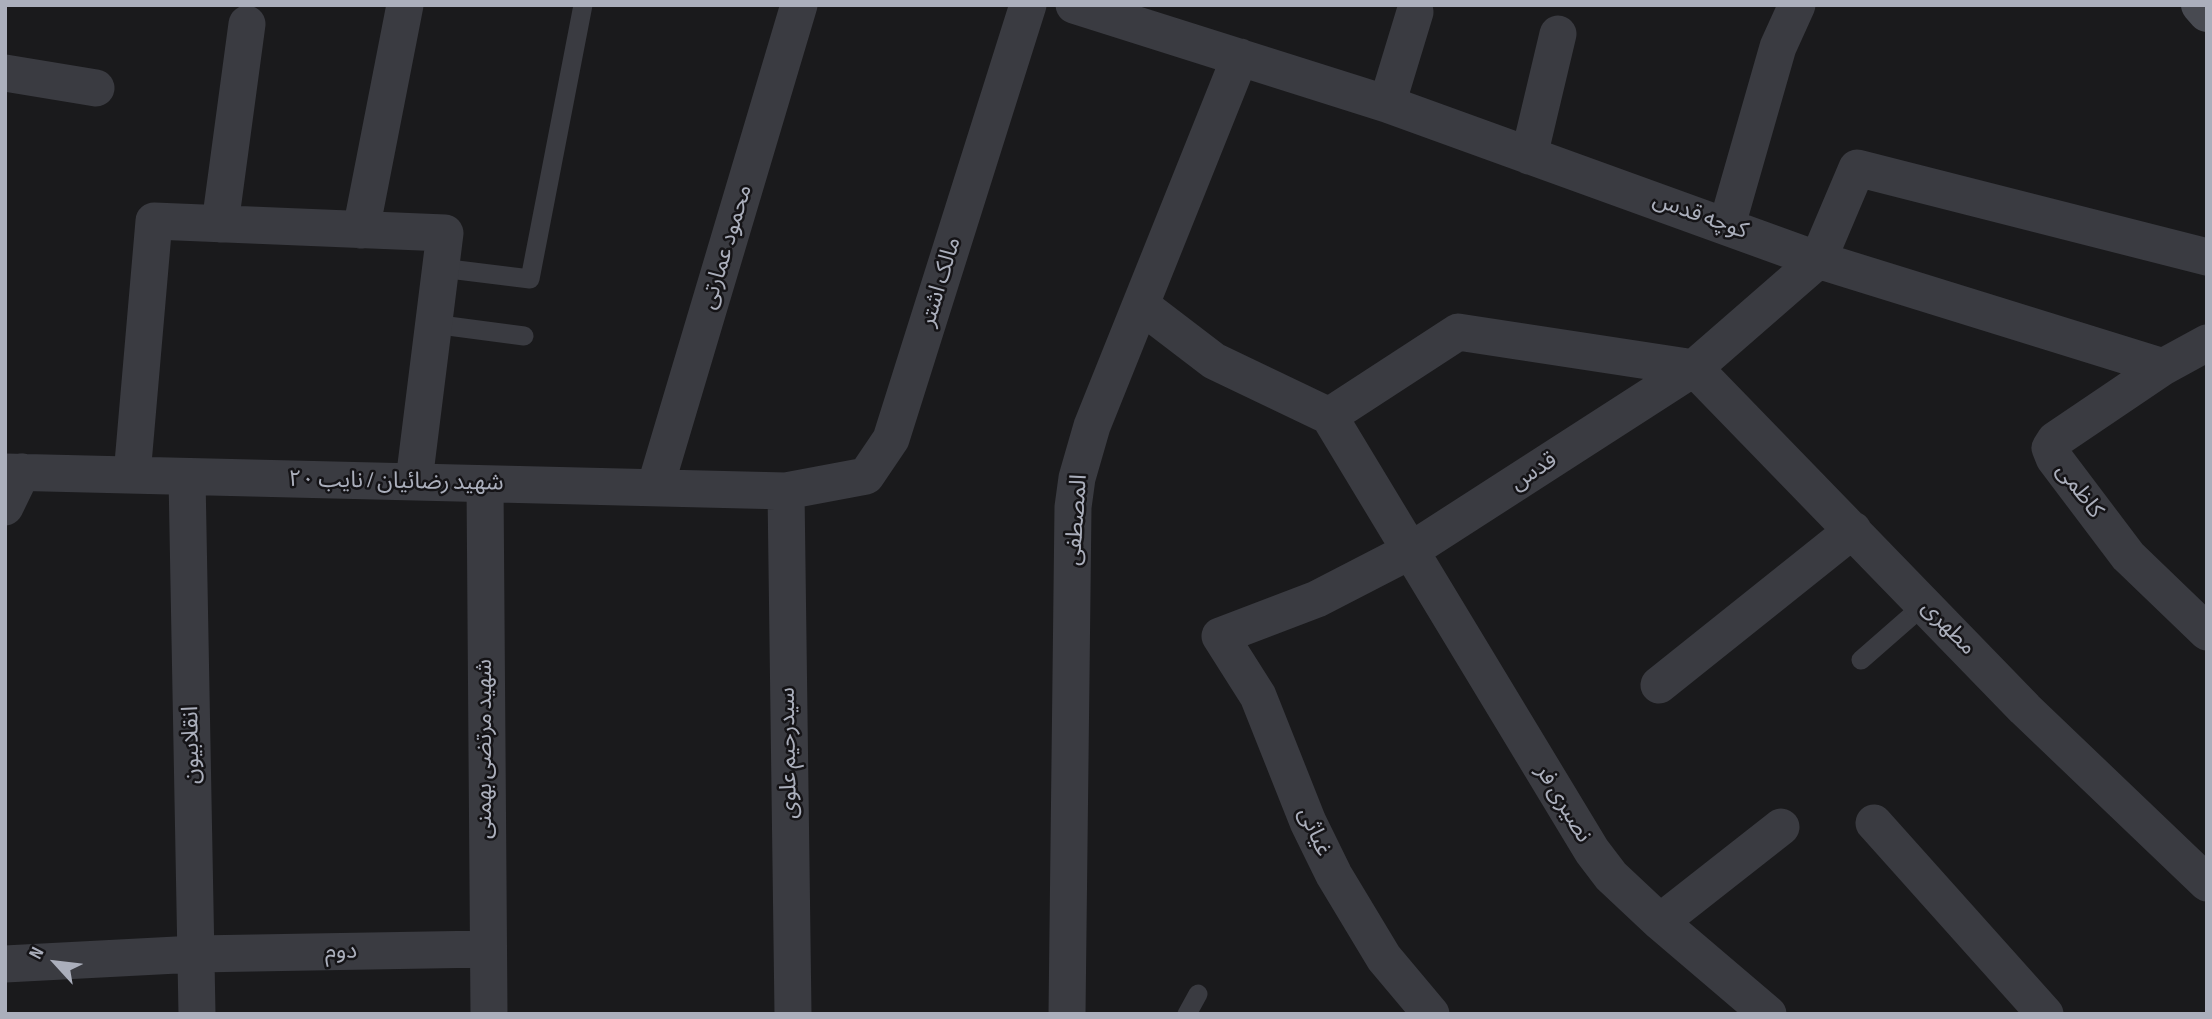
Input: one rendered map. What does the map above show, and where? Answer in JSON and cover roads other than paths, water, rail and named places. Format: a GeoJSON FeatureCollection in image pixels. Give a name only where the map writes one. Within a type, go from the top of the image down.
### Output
{"type":"FeatureCollection","features":[{"type":"Feature","properties":{"kind":"main road"},"geometry":{"type":"LineString","coordinates":[[2200,5],[2207,13]]}},
{"type":"Feature","properties":{"kind":"street"},"geometry":{"type":"LineString","coordinates":[[361,230],[405,5]]}},
{"type":"Feature","properties":{"kind":"street","name":"محمود عمارتی"},"geometry":{"type":"LineString","coordinates":[[655,488],[799,5]]}},
{"type":"Feature","properties":{"kind":"street","name":"مالک اشتر"},"geometry":{"type":"LineString","coordinates":[[786,491],[866,476],[891,439],[1028,5]]}},
{"type":"Feature","properties":{"kind":"street","name":"کوچه قدس"},"geometry":{"type":"LineString","coordinates":[[1074,5],[1387,104],[1818,260],[2163,367]]}},
{"type":"Feature","properties":{"kind":"street"},"geometry":{"type":"LineString","coordinates":[[1727,225],[1778,47],[1797,5]]}},
{"type":"Feature","properties":{"kind":"street"},"geometry":{"type":"LineString","coordinates":[[1387,104],[1415,12]]}},
{"type":"Feature","properties":{"kind":"street"},"geometry":{"type":"LineString","coordinates":[[219,224],[247,24]]}},
{"type":"Feature","properties":{"kind":"street"},"geometry":{"type":"LineString","coordinates":[[1530,156],[1558,34]]}},
{"type":"Feature","properties":{"kind":"street","name":"المصطفی"},"geometry":{"type":"LineString","coordinates":[[1067,1014],[1073,507],[1077,478],[1092,426],[1240,57]]}},
{"type":"Feature","properties":{"kind":"street"},"geometry":{"type":"LineString","coordinates":[[5,73],[96,88]]}},
{"type":"Feature","properties":{"kind":"street"},"geometry":{"type":"LineString","coordinates":[[1818,260],[1857,168],[2207,257]]}},
{"type":"Feature","properties":{"kind":"street"},"geometry":{"type":"LineString","coordinates":[[132,475],[154,221],[445,233],[414,481]]}},
{"type":"Feature","properties":{"kind":"street","name":"قدس"},"geometry":{"type":"LineString","coordinates":[[1220,636],[1317,599],[1410,551],[1694,368],[1818,260]]}},
{"type":"Feature","properties":{"kind":"street"},"geometry":{"type":"LineString","coordinates":[[1142,306],[1214,362],[1329,416],[1458,332],[1694,368]]}},
{"type":"Feature","properties":{"kind":"street"},"geometry":{"type":"LineString","coordinates":[[2163,367],[2207,343]]}},
{"type":"Feature","properties":{"kind":"street","name":"کاظمی"},"geometry":{"type":"LineString","coordinates":[[2163,367],[2054,440],[2050,448],[2054,458],[2128,556],[2207,632]]}},
{"type":"Feature","properties":{"kind":"street","name":"مطهری"},"geometry":{"type":"LineString","coordinates":[[1694,368],[2044,727],[2207,883]]}},
{"type":"Feature","properties":{"kind":"street","name":"نصیری فر"},"geometry":{"type":"LineString","coordinates":[[1329,416],[1592,851],[1611,876],[1660,922],[1765,1013]]}},
{"type":"Feature","properties":{"kind":"street"},"geometry":{"type":"LineString","coordinates":[[5,507],[13,472]]}},
{"type":"Feature","properties":{"kind":"street","name":"شهید رضائیان / نایب ۲۰"},"geometry":{"type":"LineString","coordinates":[[13,472],[786,491]]}},
{"type":"Feature","properties":{"kind":"street","name":"انقلابیون"},"geometry":{"type":"LineString","coordinates":[[187,477],[197,1014]]}},
{"type":"Feature","properties":{"kind":"street","name":"شهید مرتضی بهمنی"},"geometry":{"type":"LineString","coordinates":[[485,484],[488,1014]]}},
{"type":"Feature","properties":{"kind":"street","name":"سیدرحیم علوی"},"geometry":{"type":"LineString","coordinates":[[786,491],[793,1014]]}},
{"type":"Feature","properties":{"kind":"street"},"geometry":{"type":"LineString","coordinates":[[1659,685],[1853,530]]}},
{"type":"Feature","properties":{"kind":"street","name":"غیاثی"},"geometry":{"type":"LineString","coordinates":[[1220,636],[1258,696],[1308,822],[1334,875],[1384,958],[1431,1014]]}},
{"type":"Feature","properties":{"kind":"street"},"geometry":{"type":"LineString","coordinates":[[1874,823],[2045,1014]]}},
{"type":"Feature","properties":{"kind":"street"},"geometry":{"type":"LineString","coordinates":[[1660,922],[1782,827]]}},
{"type":"Feature","properties":{"kind":"street","name":"دوم"},"geometry":{"type":"LineString","coordinates":[[5,964],[196,954],[486,949]]}},
{"type":"Feature","properties":{"kind":"lane"},"geometry":{"type":"LineString","coordinates":[[441,268],[530,279],[583,5]]}},
{"type":"Feature","properties":{"kind":"lane"},"geometry":{"type":"LineString","coordinates":[[433,324],[524,335]]}},
{"type":"Feature","properties":{"kind":"lane"},"geometry":{"type":"LineString","coordinates":[[1861,660],[1925,604]]}},
{"type":"Feature","properties":{"kind":"lane"},"geometry":{"type":"LineString","coordinates":[[1187,1014],[1198,995]]}}]}
